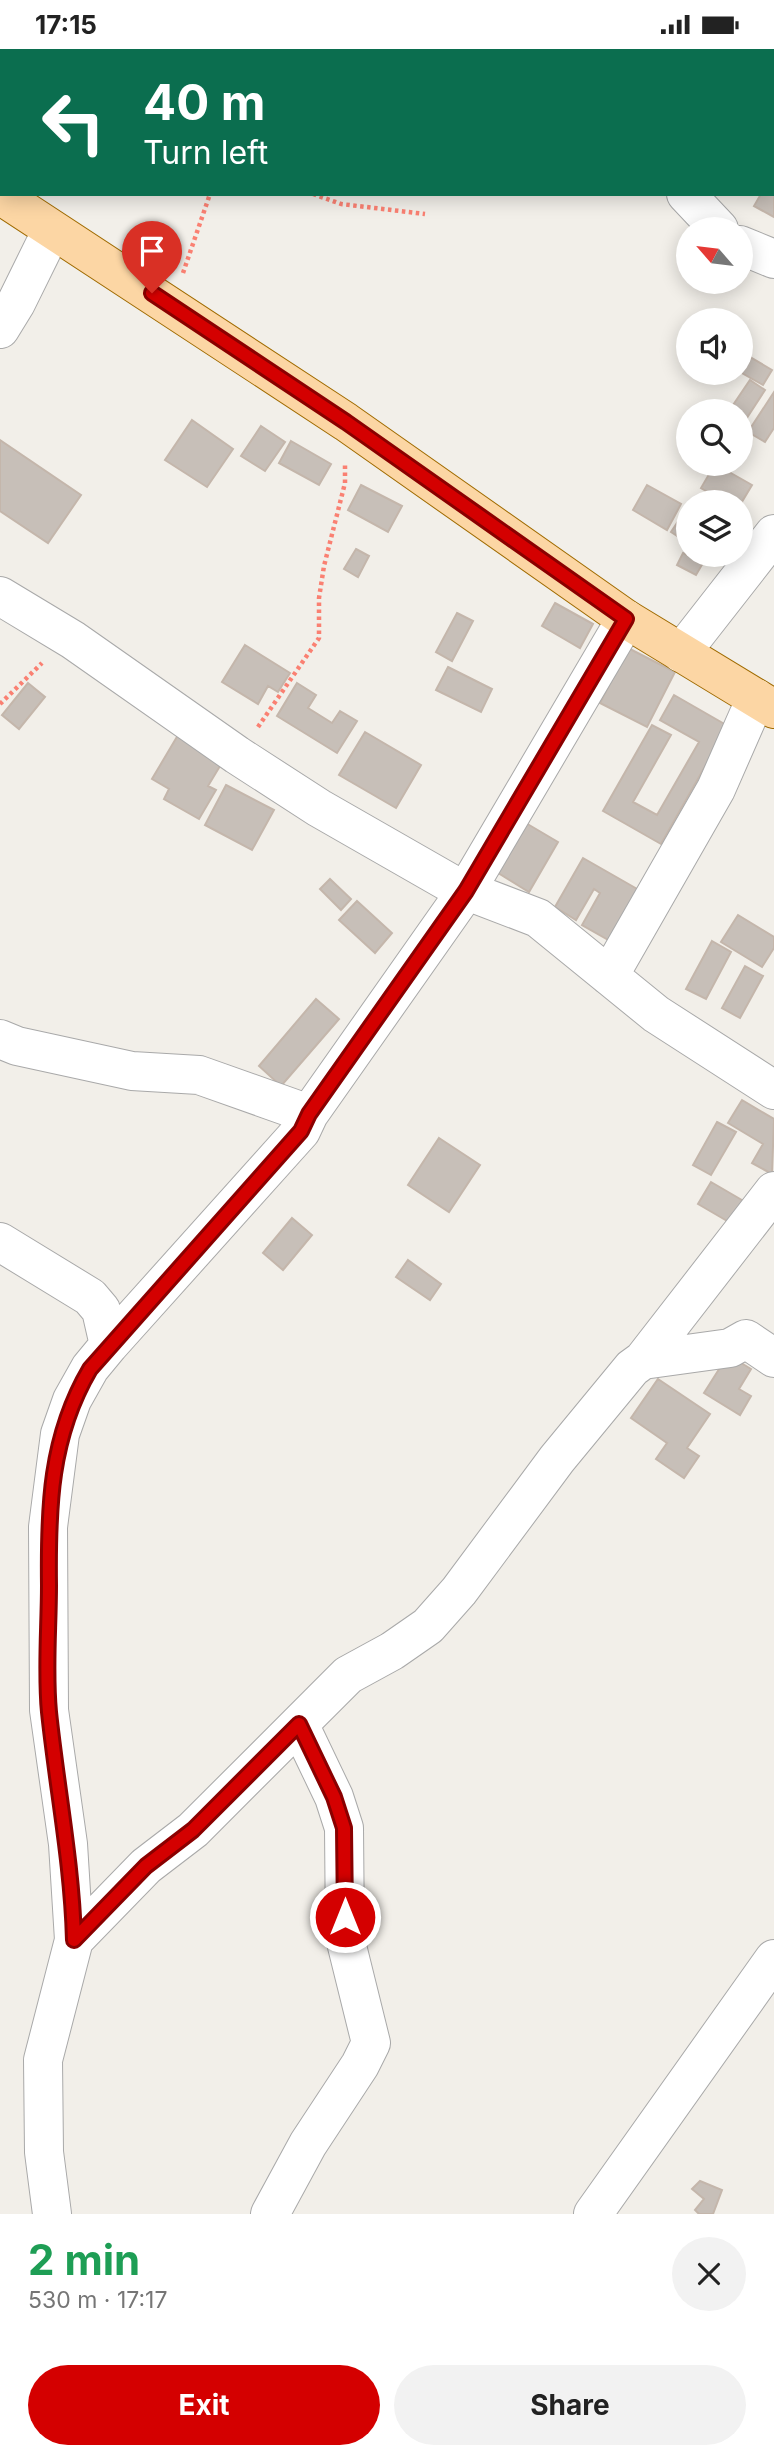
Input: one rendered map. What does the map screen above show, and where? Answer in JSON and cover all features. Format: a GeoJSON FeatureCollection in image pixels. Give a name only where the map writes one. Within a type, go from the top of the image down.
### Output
{"type":"FeatureCollection","features":[{"type":"Feature","properties":{"kind":"main road"},"geometry":{"type":"LineString","coordinates":[[1,196],[346,422],[626,619],[765,703]]}},
{"type":"Feature","properties":{"kind":"street"},"geometry":{"type":"LineString","coordinates":[[688,196],[708,217]]}},
{"type":"Feature","properties":{"kind":"street"},"geometry":{"type":"LineString","coordinates":[[0,329],[52,230]]}},
{"type":"Feature","properties":{"kind":"street"},"geometry":{"type":"LineString","coordinates":[[753,249],[774,260]]}},
{"type":"Feature","properties":{"kind":"street"},"geometry":{"type":"LineString","coordinates":[[681,653],[774,534]]}},
{"type":"Feature","properties":{"kind":"street"},"geometry":{"type":"LineString","coordinates":[[0,596],[73,640],[237,755],[319,808],[466,891],[538,918],[656,1014],[774,1090]]}},
{"type":"Feature","properties":{"kind":"street"},"geometry":{"type":"LineString","coordinates":[[52,2214],[44,2152],[43,2060],[74,1940],[70,1865],[49,1710],[48,1527],[60,1434],[72,1400],[90,1369],[109,1345],[301,1131],[309,1114],[466,891],[626,619]]}},
{"type":"Feature","properties":{"kind":"street"},"geometry":{"type":"LineString","coordinates":[[609,976],[765,703]]}},
{"type":"Feature","properties":{"kind":"street"},"geometry":{"type":"LineString","coordinates":[[0,1039],[17,1046],[132,1071],[199,1075],[309,1114]]}},
{"type":"Feature","properties":{"kind":"street"},"geometry":{"type":"LineString","coordinates":[[74,1940],[146,1866],[193,1830],[348,1675],[392,1651],[428,1626],[467,1580],[557,1459],[632,1369],[643,1360],[774,1191]]}},
{"type":"Feature","properties":{"kind":"street"},"geometry":{"type":"LineString","coordinates":[[0,1242],[90,1297],[101,1310],[109,1345]]}},
{"type":"Feature","properties":{"kind":"street"},"geometry":{"type":"LineString","coordinates":[[643,1360],[730,1347],[746,1339],[774,1358]]}},
{"type":"Feature","properties":{"kind":"street"},"geometry":{"type":"LineString","coordinates":[[270,2214],[308,2144],[360,2066],[371,2043],[345,1938],[344,1828],[334,1797],[299,1724]]}},
{"type":"Feature","properties":{"kind":"street"},"geometry":{"type":"LineString","coordinates":[[593,2214],[774,1959]]}},
{"type":"Feature","properties":{"kind":"path"},"geometry":{"type":"LineString","coordinates":[[172,306],[209,196]]}},
{"type":"Feature","properties":{"kind":"path"},"geometry":{"type":"LineString","coordinates":[[319,196],[341,204],[425,214]]}},
{"type":"Feature","properties":{"kind":"path"},"geometry":{"type":"LineString","coordinates":[[237,755],[285,691],[319,638],[319,598],[324,566],[345,483],[346,422]]}},
{"type":"Feature","properties":{"kind":"path"},"geometry":{"type":"LineString","coordinates":[[0,704],[35,669],[73,640]]}},
{"type":"Feature","properties":{"kind":"building"},"geometry":{"type":"Polygon","coordinates":[[[760,196],[774,196],[774,217],[754,206],[760,196]]]}},
{"type":"Feature","properties":{"kind":"building"},"geometry":{"type":"Polygon","coordinates":[[[753,359],[772,370],[763,385],[753,379],[753,359]]]}},
{"type":"Feature","properties":{"kind":"building"},"geometry":{"type":"Polygon","coordinates":[[[753,382],[765,390],[753,408],[753,399],[737,399],[747,385],[753,385],[753,382]]]}},
{"type":"Feature","properties":{"kind":"building"},"geometry":{"type":"Polygon","coordinates":[[[774,392],[774,428],[765,442],[753,435],[753,424],[774,392]]]}},
{"type":"Feature","properties":{"kind":"building"},"geometry":{"type":"Polygon","coordinates":[[[192,420],[233,449],[207,487],[165,460],[192,420]]]}},
{"type":"Feature","properties":{"kind":"building"},"geometry":{"type":"Polygon","coordinates":[[[261,426],[285,442],[265,471],[241,456],[261,426]]]}},
{"type":"Feature","properties":{"kind":"building"},"geometry":{"type":"Polygon","coordinates":[[[0,440],[81,495],[48,543],[0,511],[0,440]]]}},
{"type":"Feature","properties":{"kind":"building"},"geometry":{"type":"Polygon","coordinates":[[[291,441],[331,464],[319,485],[279,463],[291,441]]]}},
{"type":"Feature","properties":{"kind":"building"},"geometry":{"type":"Polygon","coordinates":[[[708,476],[736,476],[752,485],[749,490],[701,488],[708,476]]]}},
{"type":"Feature","properties":{"kind":"building"},"geometry":{"type":"Polygon","coordinates":[[[361,485],[402,506],[388,532],[348,510],[361,485]]]}},
{"type":"Feature","properties":{"kind":"building"},"geometry":{"type":"Polygon","coordinates":[[[647,485],[676,501],[676,513],[667,530],[633,510],[647,485]]]}},
{"type":"Feature","properties":{"kind":"building"},"geometry":{"type":"Polygon","coordinates":[[[356,549],[369,556],[358,577],[344,569],[356,549]]]}},
{"type":"Feature","properties":{"kind":"building"},"geometry":{"type":"Polygon","coordinates":[[[681,567],[701,567],[696,575],[681,567]]]}},
{"type":"Feature","properties":{"kind":"building"},"geometry":{"type":"Polygon","coordinates":[[[555,603],[593,624],[580,648],[542,626],[555,603]]]}},
{"type":"Feature","properties":{"kind":"building"},"geometry":{"type":"Polygon","coordinates":[[[457,613],[473,621],[452,661],[436,652],[457,613]]]}},
{"type":"Feature","properties":{"kind":"building"},"geometry":{"type":"Polygon","coordinates":[[[245,645],[290,673],[278,692],[268,686],[258,704],[222,682],[245,645]]]}},
{"type":"Feature","properties":{"kind":"building"},"geometry":{"type":"Polygon","coordinates":[[[628,648],[675,672],[647,727],[600,703],[628,648]]]}},
{"type":"Feature","properties":{"kind":"building"},"geometry":{"type":"Polygon","coordinates":[[[448,667],[492,689],[481,712],[436,690],[448,667]]]}},
{"type":"Feature","properties":{"kind":"building"},"geometry":{"type":"Polygon","coordinates":[[[28,683],[45,697],[19,729],[2,715],[28,683]]]}},
{"type":"Feature","properties":{"kind":"building"},"geometry":{"type":"Polygon","coordinates":[[[297,683],[316,695],[308,708],[332,723],[340,711],[357,721],[337,753],[277,716],[297,683]]]}},
{"type":"Feature","properties":{"kind":"building"},"geometry":{"type":"Polygon","coordinates":[[[674,695],[728,726],[661,844],[603,811],[652,725],[671,735],[633,802],[657,815],[699,742],[660,720],[674,695]]]}},
{"type":"Feature","properties":{"kind":"building"},"geometry":{"type":"Polygon","coordinates":[[[365,732],[421,765],[396,808],[339,775],[365,732]]]}},
{"type":"Feature","properties":{"kind":"building"},"geometry":{"type":"Polygon","coordinates":[[[178,735],[223,761],[208,786],[216,790],[199,819],[164,799],[169,789],[152,779],[178,735]]]}},
{"type":"Feature","properties":{"kind":"building"},"geometry":{"type":"Polygon","coordinates":[[[226,785],[274,810],[252,850],[205,825],[226,785]]]}},
{"type":"Feature","properties":{"kind":"building"},"geometry":{"type":"Polygon","coordinates":[[[519,819],[558,842],[529,892],[490,868],[519,819]]]}},
{"type":"Feature","properties":{"kind":"building"},"geometry":{"type":"Polygon","coordinates":[[[583,858],[639,890],[610,941],[582,925],[600,893],[594,889],[576,920],[555,907],[583,858]]]}},
{"type":"Feature","properties":{"kind":"building"},"geometry":{"type":"Polygon","coordinates":[[[330,879],[351,899],[341,910],[320,889],[330,879]]]}},
{"type":"Feature","properties":{"kind":"building"},"geometry":{"type":"Polygon","coordinates":[[[357,901],[392,933],[375,953],[339,920],[357,901]]]}},
{"type":"Feature","properties":{"kind":"building"},"geometry":{"type":"Polygon","coordinates":[[[738,915],[774,937],[774,948],[762,967],[721,942],[738,915]]]}},
{"type":"Feature","properties":{"kind":"building"},"geometry":{"type":"Polygon","coordinates":[[[712,941],[731,952],[706,999],[686,989],[712,941]]]}},
{"type":"Feature","properties":{"kind":"building"},"geometry":{"type":"Polygon","coordinates":[[[745,966],[763,976],[740,1018],[722,1008],[745,966]]]}},
{"type":"Feature","properties":{"kind":"building"},"geometry":{"type":"Polygon","coordinates":[[[316,999],[339,1019],[281,1086],[259,1066],[316,999]]]}},
{"type":"Feature","properties":{"kind":"building"},"geometry":{"type":"Polygon","coordinates":[[[742,1100],[774,1119],[772,1174],[752,1163],[763,1144],[728,1123],[742,1100]]]}},
{"type":"Feature","properties":{"kind":"building"},"geometry":{"type":"Polygon","coordinates":[[[717,1122],[736,1132],[711,1175],[693,1165],[717,1122]]]}},
{"type":"Feature","properties":{"kind":"building"},"geometry":{"type":"Polygon","coordinates":[[[439,1138],[480,1165],[449,1212],[408,1185],[439,1138]]]}},
{"type":"Feature","properties":{"kind":"building"},"geometry":{"type":"Polygon","coordinates":[[[711,1182],[747,1203],[734,1225],[698,1204],[711,1182]]]}},
{"type":"Feature","properties":{"kind":"building"},"geometry":{"type":"Polygon","coordinates":[[[292,1218],[312,1235],[283,1270],[263,1253],[292,1218]]]}},
{"type":"Feature","properties":{"kind":"building"},"geometry":{"type":"Polygon","coordinates":[[[408,1260],[441,1284],[430,1300],[396,1277],[408,1260]]]}},
{"type":"Feature","properties":{"kind":"building"},"geometry":{"type":"Polygon","coordinates":[[[728,1355],[751,1369],[739,1389],[751,1396],[740,1415],[704,1393],[728,1355]]]}},
{"type":"Feature","properties":{"kind":"building"},"geometry":{"type":"Polygon","coordinates":[[[658,1379],[710,1414],[687,1448],[699,1456],[684,1478],[656,1459],[667,1443],[631,1418],[658,1379]]]}},
{"type":"Feature","properties":{"kind":"building"},"geometry":{"type":"Polygon","coordinates":[[[700,2181],[722,2190],[713,2214],[699,2214],[695,2210],[704,2199],[692,2189],[700,2181]]]}},
{"type":"Feature","properties":{"kind":"route"},"geometry":{"type":"LineString","coordinates":[[152,293],[346,422],[626,619],[466,891],[309,1114],[301,1131],[109,1345],[90,1369],[72,1400],[60,1434],[48,1527],[49,1710],[70,1865],[74,1940],[146,1866],[193,1830],[299,1724],[334,1797],[344,1828],[345,1917]]}}]}
